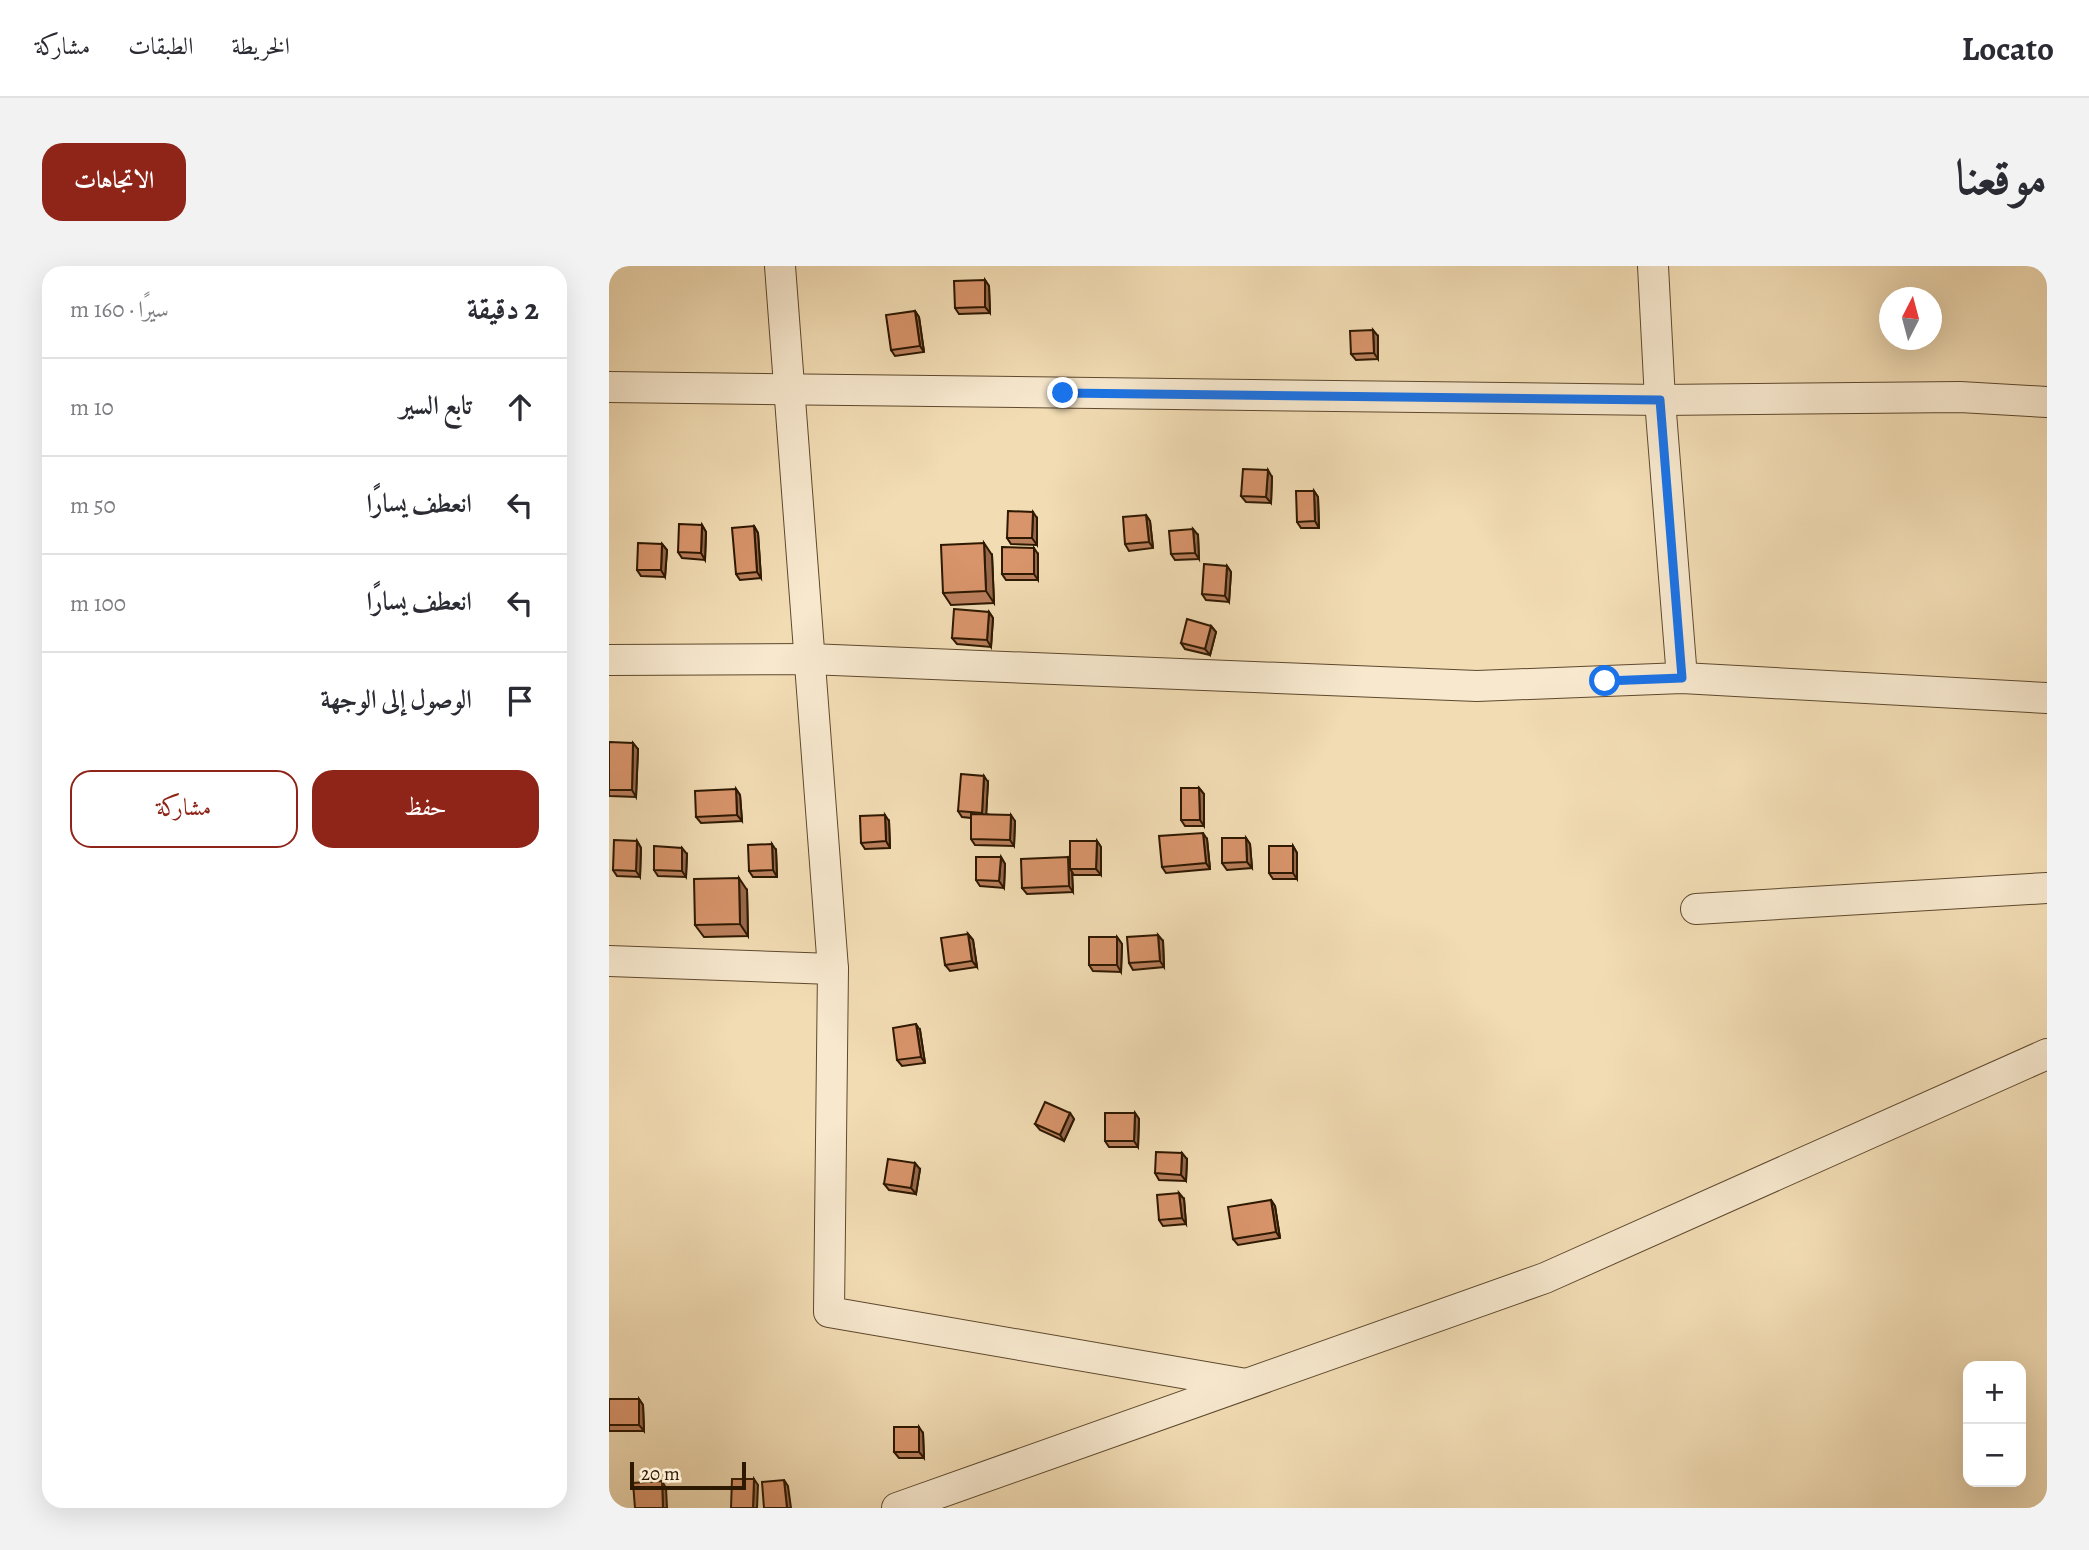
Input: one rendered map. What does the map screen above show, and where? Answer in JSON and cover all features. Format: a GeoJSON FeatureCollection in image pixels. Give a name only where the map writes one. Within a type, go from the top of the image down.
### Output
{"type":"FeatureCollection","features":[{"type":"Feature","properties":{"kind":"street"},"geometry":{"type":"LineString","coordinates":[[780,266],[833,970],[829,1312],[1246,1384]]}},
{"type":"Feature","properties":{"kind":"street"},"geometry":{"type":"LineString","coordinates":[[1653,266],[1660,400],[1682,678]]}},
{"type":"Feature","properties":{"kind":"street"},"geometry":{"type":"LineString","coordinates":[[609,387],[1660,400],[1960,397],[2047,402]]}},
{"type":"Feature","properties":{"kind":"street"},"geometry":{"type":"LineString","coordinates":[[609,660],[809,659],[1477,685],[1682,678],[2047,698]]}},
{"type":"Feature","properties":{"kind":"street"},"geometry":{"type":"LineString","coordinates":[[1696,909],[2047,888]]}},
{"type":"Feature","properties":{"kind":"street"},"geometry":{"type":"LineString","coordinates":[[609,961],[833,970]]}},
{"type":"Feature","properties":{"kind":"street"},"geometry":{"type":"LineString","coordinates":[[897,1508],[1545,1278],[2047,1054]]}},
{"type":"Feature","properties":{"kind":"building"},"geometry":{"type":"Polygon","coordinates":[[[985,280],[985,307],[955,308],[954,281],[985,280]]]}},
{"type":"Feature","properties":{"kind":"building"},"geometry":{"type":"Polygon","coordinates":[[[915,311],[920,346],[891,350],[886,315],[915,311]]]}},
{"type":"Feature","properties":{"kind":"building"},"geometry":{"type":"Polygon","coordinates":[[[1373,330],[1374,353],[1351,354],[1350,331],[1373,330]]]}},
{"type":"Feature","properties":{"kind":"building"},"geometry":{"type":"Polygon","coordinates":[[[1243,469],[1268,470],[1266,497],[1241,496],[1243,469]]]}},
{"type":"Feature","properties":{"kind":"building"},"geometry":{"type":"Polygon","coordinates":[[[1296,491],[1314,491],[1315,521],[1297,522],[1296,491]]]}},
{"type":"Feature","properties":{"kind":"building"},"geometry":{"type":"Polygon","coordinates":[[[1008,511],[1033,512],[1032,538],[1007,538],[1008,511]]]}},
{"type":"Feature","properties":{"kind":"building"},"geometry":{"type":"Polygon","coordinates":[[[1146,515],[1149,542],[1125,544],[1123,517],[1146,515]]]}},
{"type":"Feature","properties":{"kind":"building"},"geometry":{"type":"Polygon","coordinates":[[[679,524],[702,525],[701,553],[678,552],[679,524]]]}},
{"type":"Feature","properties":{"kind":"building"},"geometry":{"type":"Polygon","coordinates":[[[754,526],[757,572],[736,574],[732,528],[754,526]]]}},
{"type":"Feature","properties":{"kind":"building"},"geometry":{"type":"Polygon","coordinates":[[[1193,529],[1195,553],[1171,554],[1169,531],[1193,529]]]}},
{"type":"Feature","properties":{"kind":"building"},"geometry":{"type":"Polygon","coordinates":[[[638,543],[662,544],[661,570],[637,570],[638,543]]]}},
{"type":"Feature","properties":{"kind":"building"},"geometry":{"type":"Polygon","coordinates":[[[984,543],[986,591],[943,593],[941,545],[984,543]]]}},
{"type":"Feature","properties":{"kind":"building"},"geometry":{"type":"Polygon","coordinates":[[[1002,547],[1034,548],[1034,574],[1002,574],[1002,547]]]}},
{"type":"Feature","properties":{"kind":"building"},"geometry":{"type":"Polygon","coordinates":[[[1204,564],[1227,566],[1225,596],[1202,594],[1204,564]]]}},
{"type":"Feature","properties":{"kind":"building"},"geometry":{"type":"Polygon","coordinates":[[[954,609],[989,612],[987,640],[952,638],[954,609]]]}},
{"type":"Feature","properties":{"kind":"building"},"geometry":{"type":"Polygon","coordinates":[[[1187,619],[1211,626],[1205,649],[1181,643],[1187,619]]]}},
{"type":"Feature","properties":{"kind":"building"},"geometry":{"type":"Polygon","coordinates":[[[609,742],[633,743],[632,790],[609,790],[609,742]]]}},
{"type":"Feature","properties":{"kind":"building"},"geometry":{"type":"Polygon","coordinates":[[[961,774],[984,776],[982,813],[958,811],[961,774]]]}},
{"type":"Feature","properties":{"kind":"building"},"geometry":{"type":"Polygon","coordinates":[[[1181,788],[1199,788],[1200,820],[1181,820],[1181,788]]]}},
{"type":"Feature","properties":{"kind":"building"},"geometry":{"type":"Polygon","coordinates":[[[736,789],[737,815],[696,817],[695,791],[736,789]]]}},
{"type":"Feature","properties":{"kind":"building"},"geometry":{"type":"Polygon","coordinates":[[[971,814],[1011,815],[1010,840],[971,839],[971,814]]]}},
{"type":"Feature","properties":{"kind":"building"},"geometry":{"type":"Polygon","coordinates":[[[885,815],[886,841],[861,843],[860,816],[885,815]]]}},
{"type":"Feature","properties":{"kind":"building"},"geometry":{"type":"Polygon","coordinates":[[[1203,833],[1206,863],[1162,867],[1159,836],[1203,833]]]}},
{"type":"Feature","properties":{"kind":"building"},"geometry":{"type":"Polygon","coordinates":[[[1222,838],[1246,838],[1247,862],[1222,863],[1222,838]]]}},
{"type":"Feature","properties":{"kind":"building"},"geometry":{"type":"Polygon","coordinates":[[[614,840],[637,841],[636,871],[613,870],[614,840]]]}},
{"type":"Feature","properties":{"kind":"building"},"geometry":{"type":"Polygon","coordinates":[[[1070,841],[1097,841],[1096,869],[1070,869],[1070,841]]]}},
{"type":"Feature","properties":{"kind":"building"},"geometry":{"type":"Polygon","coordinates":[[[772,844],[773,870],[749,871],[748,845],[772,844]]]}},
{"type":"Feature","properties":{"kind":"building"},"geometry":{"type":"Polygon","coordinates":[[[654,846],[682,848],[682,871],[654,870],[654,846]]]}},
{"type":"Feature","properties":{"kind":"building"},"geometry":{"type":"Polygon","coordinates":[[[1269,846],[1293,846],[1293,873],[1269,873],[1269,846]]]}},
{"type":"Feature","properties":{"kind":"building"},"geometry":{"type":"Polygon","coordinates":[[[976,857],[1001,857],[999,881],[976,880],[976,857]]]}},
{"type":"Feature","properties":{"kind":"building"},"geometry":{"type":"Polygon","coordinates":[[[1068,857],[1069,886],[1022,888],[1021,859],[1068,857]]]}},
{"type":"Feature","properties":{"kind":"building"},"geometry":{"type":"Polygon","coordinates":[[[739,878],[740,924],[695,925],[694,879],[739,878]]]}},
{"type":"Feature","properties":{"kind":"building"},"geometry":{"type":"Polygon","coordinates":[[[968,934],[972,961],[945,965],[941,938],[968,934]]]}},
{"type":"Feature","properties":{"kind":"building"},"geometry":{"type":"Polygon","coordinates":[[[1158,935],[1160,961],[1129,963],[1127,937],[1158,935]]]}},
{"type":"Feature","properties":{"kind":"building"},"geometry":{"type":"Polygon","coordinates":[[[1089,937],[1117,937],[1117,965],[1089,965],[1089,937]]]}},
{"type":"Feature","properties":{"kind":"building"},"geometry":{"type":"Polygon","coordinates":[[[916,1024],[921,1057],[897,1060],[893,1028],[916,1024]]]}},
{"type":"Feature","properties":{"kind":"building"},"geometry":{"type":"Polygon","coordinates":[[[1045,1102],[1070,1113],[1060,1135],[1035,1124],[1045,1102]]]}},
{"type":"Feature","properties":{"kind":"building"},"geometry":{"type":"Polygon","coordinates":[[[1105,1113],[1135,1113],[1134,1141],[1105,1141],[1105,1113]]]}},
{"type":"Feature","properties":{"kind":"building"},"geometry":{"type":"Polygon","coordinates":[[[1156,1152],[1182,1153],[1181,1175],[1155,1173],[1156,1152]]]}},
{"type":"Feature","properties":{"kind":"building"},"geometry":{"type":"Polygon","coordinates":[[[888,1159],[915,1163],[911,1188],[884,1184],[888,1159]]]}},
{"type":"Feature","properties":{"kind":"building"},"geometry":{"type":"Polygon","coordinates":[[[1179,1193],[1182,1218],[1159,1220],[1157,1195],[1179,1193]]]}},
{"type":"Feature","properties":{"kind":"building"},"geometry":{"type":"Polygon","coordinates":[[[1271,1200],[1276,1232],[1233,1239],[1228,1207],[1271,1200]]]}},
{"type":"Feature","properties":{"kind":"building"},"geometry":{"type":"Polygon","coordinates":[[[609,1399],[639,1399],[639,1425],[609,1425],[609,1399]]]}},
{"type":"Feature","properties":{"kind":"building"},"geometry":{"type":"Polygon","coordinates":[[[894,1427],[919,1427],[919,1452],[894,1452],[894,1427]]]}},
{"type":"Feature","properties":{"kind":"building"},"geometry":{"type":"Polygon","coordinates":[[[732,1479],[754,1479],[753,1508],[731,1508],[732,1479]]]}},
{"type":"Feature","properties":{"kind":"building"},"geometry":{"type":"Polygon","coordinates":[[[784,1480],[787,1508],[764,1508],[762,1482],[784,1480]]]}},
{"type":"Feature","properties":{"kind":"building"},"geometry":{"type":"Polygon","coordinates":[[[662,1481],[663,1508],[635,1508],[633,1483],[662,1481]]]}},
{"type":"Feature","properties":{"kind":"route"},"geometry":{"type":"LineString","coordinates":[[1063,393],[1660,400],[1682,678],[1605,681]]}}]}
